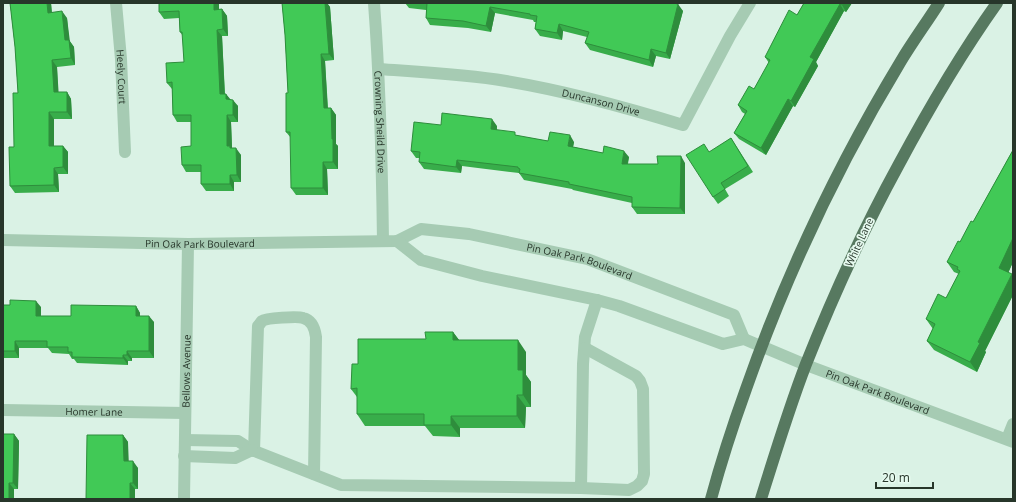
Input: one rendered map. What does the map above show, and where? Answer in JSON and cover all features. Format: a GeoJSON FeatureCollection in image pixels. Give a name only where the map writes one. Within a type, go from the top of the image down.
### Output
{"type":"FeatureCollection","features":[{"type":"Feature","properties":{"kind":"main road"},"geometry":{"type":"LineString","coordinates":[[711,499],[732,429],[761,346],[792,269],[830,189],[872,111],[902,60],[939,3]]}},
{"type":"Feature","properties":{"kind":"main road","name":"White Lane"},"geometry":{"type":"LineString","coordinates":[[761,499],[776,448],[806,365],[837,288],[882,195],[917,130],[943,85],[997,3]]}},
{"type":"Feature","properties":{"kind":"street","name":"Heely Court"},"geometry":{"type":"LineString","coordinates":[[116,3],[121,59],[125,152]]}},
{"type":"Feature","properties":{"kind":"street","name":"Crowning Sheild Drive"},"geometry":{"type":"LineString","coordinates":[[374,3],[379,69],[383,241]]}},
{"type":"Feature","properties":{"kind":"street","name":"Duncanson Drive"},"geometry":{"type":"LineString","coordinates":[[379,69],[452,74],[506,81],[578,95],[683,125],[730,36],[750,3]]}},
{"type":"Feature","properties":{"kind":"street","name":"Pin Oak Park Boulevard"},"geometry":{"type":"LineString","coordinates":[[3,240],[188,244],[397,241],[421,229],[469,234],[586,258],[734,315],[744,339],[806,365],[1010,441]]}},
{"type":"Feature","properties":{"kind":"street"},"geometry":{"type":"LineString","coordinates":[[397,241],[421,260],[482,276],[619,306],[723,344],[744,339]]}},
{"type":"Feature","properties":{"kind":"street","name":"Bellows Avenue"},"geometry":{"type":"LineString","coordinates":[[184,499],[188,244]]}},
{"type":"Feature","properties":{"kind":"street"},"geometry":{"type":"LineString","coordinates":[[581,488],[585,348],[586,337],[596,300]]}},
{"type":"Feature","properties":{"kind":"street"},"geometry":{"type":"LineString","coordinates":[[253,450],[258,326],[262,321],[270,318],[303,318],[310,322],[315,329],[316,337],[314,474]]}},
{"type":"Feature","properties":{"kind":"street"},"geometry":{"type":"LineString","coordinates":[[185,440],[238,441],[253,450],[341,484],[629,490],[638,486],[642,481],[644,474],[643,389],[636,376],[585,348]]}},
{"type":"Feature","properties":{"kind":"street","name":"Homer Lane"},"geometry":{"type":"LineString","coordinates":[[3,410],[185,413]]}},
{"type":"Feature","properties":{"kind":"street"},"geometry":{"type":"LineString","coordinates":[[1010,441],[1013,424]]}},
{"type":"Feature","properties":{"kind":"street"},"geometry":{"type":"LineString","coordinates":[[184,456],[236,458],[253,450]]}},
{"type":"Feature","properties":{"kind":"building"},"geometry":{"type":"Polygon","coordinates":[[[10,3],[47,3],[48,13],[62,11],[65,40],[69,40],[71,58],[52,60],[54,92],[67,92],[67,112],[49,112],[49,146],[63,146],[63,167],[54,168],[54,185],[10,186],[9,147],[14,147],[13,93],[18,93],[10,3]]]}},
{"type":"Feature","properties":{"kind":"building"},"geometry":{"type":"Polygon","coordinates":[[[159,3],[214,3],[214,10],[222,9],[223,29],[217,30],[220,94],[226,94],[226,99],[233,100],[233,115],[227,115],[227,146],[230,146],[230,148],[236,148],[237,175],[230,175],[230,184],[201,184],[201,165],[182,165],[181,147],[191,146],[191,115],[173,115],[172,82],[167,83],[166,63],[184,62],[182,32],[180,32],[179,11],[159,12],[159,3]]]}},
{"type":"Feature","properties":{"kind":"building"},"geometry":{"type":"Polygon","coordinates":[[[282,3],[325,3],[329,54],[321,54],[324,108],[331,108],[333,162],[323,162],[323,188],[291,188],[290,132],[286,132],[286,93],[288,93],[282,3]]]}},
{"type":"Feature","properties":{"kind":"building"},"geometry":{"type":"Polygon","coordinates":[[[427,3],[678,4],[666,53],[651,49],[649,60],[585,43],[589,32],[559,24],[557,33],[535,29],[537,16],[530,14],[490,7],[486,26],[463,21],[426,18],[427,3]]]}},
{"type":"Feature","properties":{"kind":"building"},"geometry":{"type":"Polygon","coordinates":[[[804,3],[843,3],[842,5],[840,4],[810,57],[814,59],[791,101],[788,99],[761,148],[734,133],[747,111],[738,105],[749,86],[754,89],[770,60],[765,57],[789,10],[797,15],[804,3]]]}},
{"type":"Feature","properties":{"kind":"building"},"geometry":{"type":"Polygon","coordinates":[[[442,113],[492,119],[491,129],[515,132],[515,135],[548,141],[550,132],[570,135],[568,146],[603,153],[604,146],[624,151],[622,164],[658,164],[657,156],[681,156],[680,208],[632,207],[632,197],[569,184],[569,182],[519,173],[520,169],[518,167],[457,160],[456,167],[419,162],[420,152],[411,151],[414,122],[441,125],[442,113]]]}},
{"type":"Feature","properties":{"kind":"building"},"geometry":{"type":"Polygon","coordinates":[[[731,138],[748,166],[721,183],[725,189],[713,197],[686,155],[704,144],[709,152],[731,138]]]}},
{"type":"Feature","properties":{"kind":"building"},"geometry":{"type":"Polygon","coordinates":[[[1013,150],[1013,238],[999,268],[1012,274],[978,342],[980,343],[970,362],[927,341],[935,324],[926,319],[938,294],[946,298],[960,271],[957,269],[958,267],[947,262],[971,221],[973,222],[1013,150]]]}},
{"type":"Feature","properties":{"kind":"building"},"geometry":{"type":"Polygon","coordinates":[[[10,300],[36,301],[36,316],[71,316],[71,305],[136,306],[136,316],[149,316],[149,351],[127,351],[127,355],[123,355],[123,358],[72,357],[72,352],[68,352],[68,347],[47,347],[47,341],[15,341],[15,351],[3,351],[3,305],[10,305],[10,300]]]}},
{"type":"Feature","properties":{"kind":"building"},"geometry":{"type":"Polygon","coordinates":[[[425,332],[453,332],[453,340],[518,340],[518,370],[523,370],[523,395],[517,395],[517,416],[451,416],[451,425],[424,425],[424,414],[357,414],[357,388],[351,389],[352,364],[358,364],[358,339],[426,339],[425,332]]]}},
{"type":"Feature","properties":{"kind":"building"},"geometry":{"type":"Polygon","coordinates":[[[3,434],[14,434],[13,483],[9,483],[9,499],[3,499],[3,434]]]}},
{"type":"Feature","properties":{"kind":"building"},"geometry":{"type":"Polygon","coordinates":[[[87,435],[123,435],[124,461],[133,461],[133,483],[130,483],[130,499],[86,499],[87,435]]]}}]}
